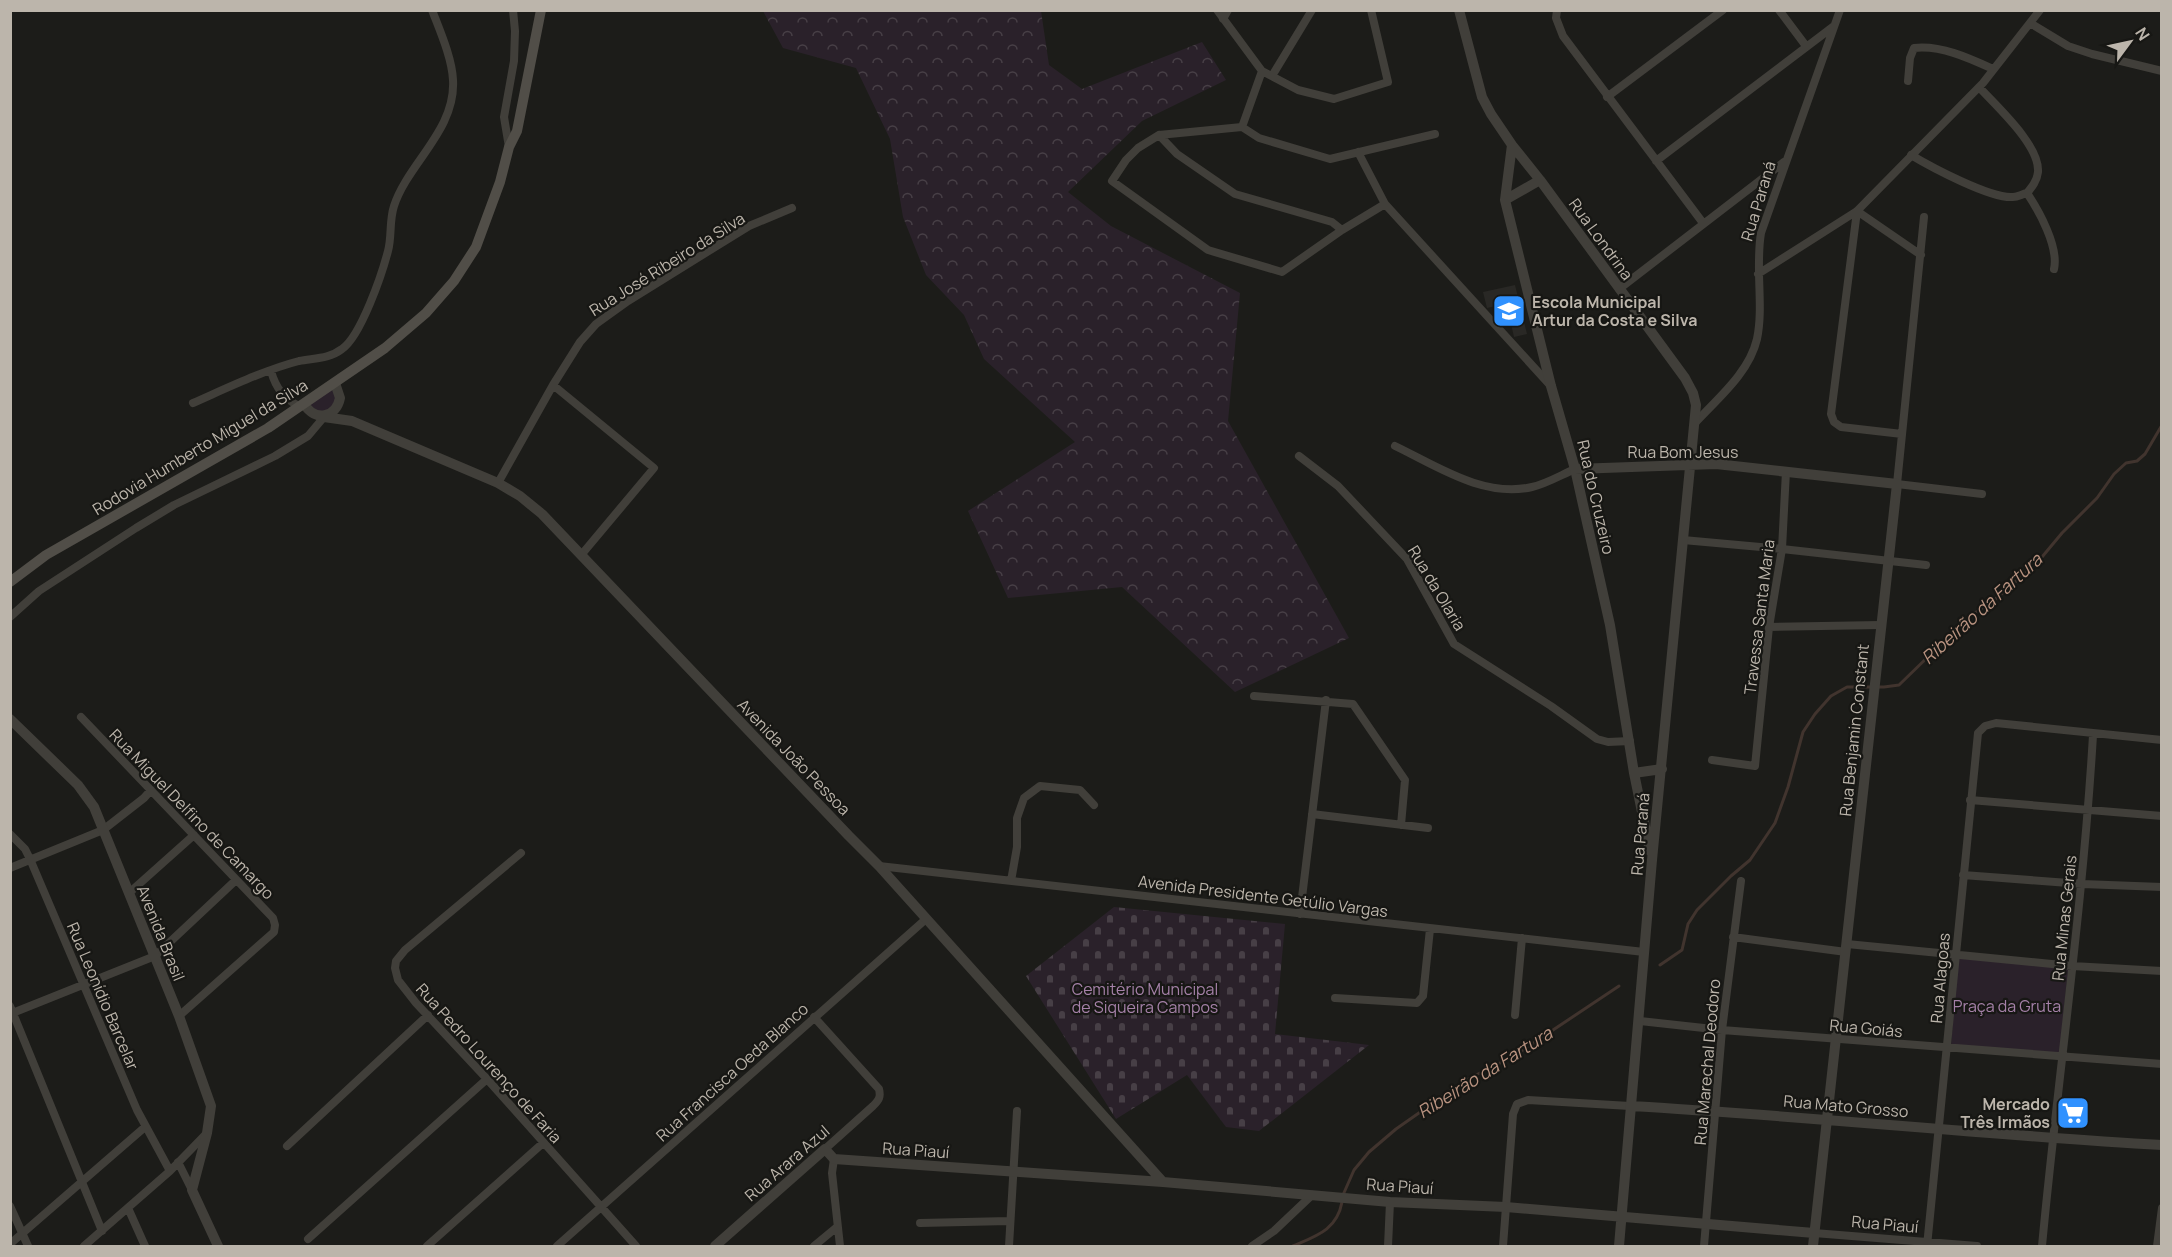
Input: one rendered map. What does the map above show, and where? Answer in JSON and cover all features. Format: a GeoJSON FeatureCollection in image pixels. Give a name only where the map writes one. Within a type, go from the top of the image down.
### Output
{"type":"FeatureCollection","features":[{"type":"Feature","properties":{"kind":"main road","name":"Rodovia Humberto Miguel da Silva"},"geometry":{"type":"LineString","coordinates":[[10,582],[46,555],[268,428],[385,348],[426,313],[454,281],[477,248],[500,183],[509,147],[517,131],[541,10]]}},
{"type":"Feature","properties":{"kind":"street"},"geometry":{"type":"LineString","coordinates":[[193,403],[299,361],[329,356],[342,350],[351,342],[371,298],[388,250],[394,206],[441,130],[450,106],[453,81],[444,42],[432,10]]}},
{"type":"Feature","properties":{"kind":"street"},"geometry":{"type":"LineString","coordinates":[[509,147],[504,117],[514,61],[513,10]]}},
{"type":"Feature","properties":{"kind":"street"},"geometry":{"type":"LineString","coordinates":[[1217,10],[1263,71],[1298,90],[1334,99],[1388,82],[1371,10]]}},
{"type":"Feature","properties":{"kind":"street"},"geometry":{"type":"LineString","coordinates":[[1223,19],[1228,10]]}},
{"type":"Feature","properties":{"kind":"street"},"geometry":{"type":"LineString","coordinates":[[1272,76],[1312,10]]}},
{"type":"Feature","properties":{"kind":"street","name":"Rua Londrina"},"geometry":{"type":"LineString","coordinates":[[1459,10],[1482,97],[1512,145],[1685,378],[1696,405]]}},
{"type":"Feature","properties":{"kind":"street"},"geometry":{"type":"LineString","coordinates":[[1607,97],[1723,10]]}},
{"type":"Feature","properties":{"kind":"street"},"geometry":{"type":"LineString","coordinates":[[1779,10],[1806,46]]}},
{"type":"Feature","properties":{"kind":"street","name":"Rua Paraná"},"geometry":{"type":"LineString","coordinates":[[1694,424],[1739,375],[1757,339],[1758,250],[1761,233],[1840,10]]}},
{"type":"Feature","properties":{"kind":"street"},"geometry":{"type":"LineString","coordinates":[[1758,274],[1857,211],[1979,87],[2040,10]]}},
{"type":"Feature","properties":{"kind":"street"},"geometry":{"type":"LineString","coordinates":[[1557,14],[1563,36],[1703,223]]}},
{"type":"Feature","properties":{"kind":"street"},"geometry":{"type":"LineString","coordinates":[[2030,23],[2068,46],[2162,71]]}},
{"type":"Feature","properties":{"kind":"street"},"geometry":{"type":"LineString","coordinates":[[1656,161],[1835,26]]}},
{"type":"Feature","properties":{"kind":"street"},"geometry":{"type":"LineString","coordinates":[[1908,81],[1910,57],[1914,48],[1925,47],[1961,55],[1993,69]]}},
{"type":"Feature","properties":{"kind":"street"},"geometry":{"type":"LineString","coordinates":[[1242,127],[1263,71]]}},
{"type":"Feature","properties":{"kind":"street"},"geometry":{"type":"LineString","coordinates":[[1911,155],[1958,180],[2003,196],[2014,197],[2027,193],[2037,179],[2037,160],[2010,121],[1979,87]]}},
{"type":"Feature","properties":{"kind":"street"},"geometry":{"type":"LineString","coordinates":[[1385,204],[1342,230],[1282,272],[1208,250],[1112,181],[1126,160],[1138,148],[1159,135],[1242,127],[1259,138],[1329,159],[1435,134]]}},
{"type":"Feature","properties":{"kind":"street"},"geometry":{"type":"LineString","coordinates":[[1159,135],[1177,154],[1235,194],[1332,222],[1342,230]]}},
{"type":"Feature","properties":{"kind":"street","name":"Rua do Cruzeiro"},"geometry":{"type":"LineString","coordinates":[[1512,145],[1505,200],[1551,386],[1575,469],[1610,626],[1634,773],[1652,860]]}},
{"type":"Feature","properties":{"kind":"street"},"geometry":{"type":"LineString","coordinates":[[1358,152],[1385,204],[1551,386]]}},
{"type":"Feature","properties":{"kind":"street"},"geometry":{"type":"LineString","coordinates":[[1619,289],[1785,161]]}},
{"type":"Feature","properties":{"kind":"street"},"geometry":{"type":"LineString","coordinates":[[1505,200],[1540,180]]}},
{"type":"Feature","properties":{"kind":"street"},"geometry":{"type":"LineString","coordinates":[[2027,193],[2040,214],[2055,252],[2054,268]]}},
{"type":"Feature","properties":{"kind":"street","name":"Rua José Ribeiro da Silva"},"geometry":{"type":"LineString","coordinates":[[498,483],[553,385],[580,342],[596,324],[628,301],[749,226],[792,208]]}},
{"type":"Feature","properties":{"kind":"street"},"geometry":{"type":"LineString","coordinates":[[1857,211],[1921,255]]}},
{"type":"Feature","properties":{"kind":"street"},"geometry":{"type":"LineString","coordinates":[[1857,211],[1832,414],[1834,422],[1841,427],[1902,434]]}},
{"type":"Feature","properties":{"kind":"street","name":"Rua Benjamin Constant"},"geometry":{"type":"LineString","coordinates":[[1813,1246],[1880,626],[1889,562],[1924,217]]}},
{"type":"Feature","properties":{"kind":"street","name":"Avenida João Pessoa"},"geometry":{"type":"LineString","coordinates":[[271,371],[282,395],[311,413],[352,422],[498,483],[520,496],[542,514],[879,866],[1163,1182]]}},
{"type":"Feature","properties":{"kind":"street"},"geometry":{"type":"LineString","coordinates":[[335,383],[352,422]]}},
{"type":"Feature","properties":{"kind":"street"},"geometry":{"type":"LineString","coordinates":[[553,385],[654,468],[582,554]]}},
{"type":"Feature","properties":{"kind":"street"},"geometry":{"type":"LineString","coordinates":[[10,617],[39,591],[136,528],[174,505],[275,456],[308,436],[324,417],[335,410],[340,398]]}},
{"type":"Feature","properties":{"kind":"street","name":"Rua Paraná"},"geometry":{"type":"LineString","coordinates":[[1619,1246],[1652,860],[1696,405]]}},
{"type":"Feature","properties":{"kind":"street","name":"Rua Bom Jesus"},"geometry":{"type":"LineString","coordinates":[[1395,446],[1471,483],[1503,490],[1532,487],[1575,469],[1716,464],[1982,494]]}},
{"type":"Feature","properties":{"kind":"street","name":"Rua da Olaria"},"geometry":{"type":"LineString","coordinates":[[1299,456],[1338,486],[1407,559],[1454,644],[1551,706],[1597,739],[1608,742],[1630,741]]}},
{"type":"Feature","properties":{"kind":"street","name":"Travessa Santa Maria"},"geometry":{"type":"LineString","coordinates":[[1712,760],[1755,766],[1769,627],[1782,549],[1786,471]]}},
{"type":"Feature","properties":{"kind":"street"},"geometry":{"type":"LineString","coordinates":[[1683,540],[1926,565]]}},
{"type":"Feature","properties":{"kind":"street"},"geometry":{"type":"LineString","coordinates":[[1769,627],[1880,626]]}},
{"type":"Feature","properties":{"kind":"street"},"geometry":{"type":"LineString","coordinates":[[1254,696],[1326,700],[1353,704],[1405,780],[1401,825]]}},
{"type":"Feature","properties":{"kind":"street"},"geometry":{"type":"LineString","coordinates":[[1300,914],[1326,700]]}},
{"type":"Feature","properties":{"kind":"street","name":"Rua Miguel Delfino de Camargo"},"geometry":{"type":"LineString","coordinates":[[81,717],[273,918],[274,932],[179,1016]]}},
{"type":"Feature","properties":{"kind":"street","name":"Avenida Brasil"},"geometry":{"type":"LineString","coordinates":[[10,719],[86,794],[179,1016],[211,1106],[207,1132],[192,1190]]}},
{"type":"Feature","properties":{"kind":"street","name":"Rua Alagoas"},"geometry":{"type":"LineString","coordinates":[[1927,1245],[1978,733],[1985,726],[1996,723],[2093,735]]}},
{"type":"Feature","properties":{"kind":"street"},"geometry":{"type":"LineString","coordinates":[[2093,735],[2162,740]]}},
{"type":"Feature","properties":{"kind":"street","name":"Rua Minas Gerais"},"geometry":{"type":"LineString","coordinates":[[2042,1246],[2052,1139],[2082,884],[2093,735]]}},
{"type":"Feature","properties":{"kind":"street"},"geometry":{"type":"LineString","coordinates":[[1634,773],[1662,769]]}},
{"type":"Feature","properties":{"kind":"street"},"geometry":{"type":"LineString","coordinates":[[1011,881],[1017,847],[1017,818],[1024,798],[1040,786],[1080,790],[1094,806]]}},
{"type":"Feature","properties":{"kind":"street"},"geometry":{"type":"LineString","coordinates":[[10,868],[103,830],[151,790]]}},
{"type":"Feature","properties":{"kind":"street"},"geometry":{"type":"LineString","coordinates":[[1970,800],[2162,816]]}},
{"type":"Feature","properties":{"kind":"street"},"geometry":{"type":"LineString","coordinates":[[1312,814],[1428,828]]}},
{"type":"Feature","properties":{"kind":"street","name":"Rua Leonídio Barcelar"},"geometry":{"type":"LineString","coordinates":[[10,834],[25,849],[30,859],[145,1127],[170,1171]]}},
{"type":"Feature","properties":{"kind":"street"},"geometry":{"type":"LineString","coordinates":[[129,892],[194,835]]}},
{"type":"Feature","properties":{"kind":"street","name":"Rua Pedro Lourenço de Faria"},"geometry":{"type":"LineString","coordinates":[[521,853],[405,950],[396,961],[398,980],[416,1003],[636,1246]]}},
{"type":"Feature","properties":{"kind":"street","name":"Avenida Presidente Getúlio Vargas"},"geometry":{"type":"LineString","coordinates":[[879,866],[1644,952]]}},
{"type":"Feature","properties":{"kind":"street"},"geometry":{"type":"LineString","coordinates":[[1963,874],[2082,884],[2162,887]]}},
{"type":"Feature","properties":{"kind":"street"},"geometry":{"type":"LineString","coordinates":[[102,1231],[11,1011],[84,986],[154,956],[236,880]]}},
{"type":"Feature","properties":{"kind":"street","name":"Rua Marechal Deodoro"},"geometry":{"type":"LineString","coordinates":[[1704,1246],[1722,1030],[1742,881]]}},
{"type":"Feature","properties":{"kind":"street","name":"Rua Francisca Oeda Blanco"},"geometry":{"type":"LineString","coordinates":[[557,1246],[926,919]]}},
{"type":"Feature","properties":{"kind":"street"},"geometry":{"type":"LineString","coordinates":[[1335,998],[1414,1004],[1421,1000],[1430,929]]}},
{"type":"Feature","properties":{"kind":"street"},"geometry":{"type":"LineString","coordinates":[[1733,937],[1846,948],[1956,954],[2072,966],[2162,971]]}},
{"type":"Feature","properties":{"kind":"street"},"geometry":{"type":"LineString","coordinates":[[1515,1015],[1522,938]]}},
{"type":"Feature","properties":{"kind":"street"},"geometry":{"type":"LineString","coordinates":[[287,1146],[428,1015]]}},
{"type":"Feature","properties":{"kind":"street","name":"Rua Arara Azul"},"geometry":{"type":"LineString","coordinates":[[715,1246],[878,1101],[879,1089],[814,1017]]}},
{"type":"Feature","properties":{"kind":"street","name":"Rua Goiás"},"geometry":{"type":"LineString","coordinates":[[1640,1021],[1722,1030],[2162,1064]]}},
{"type":"Feature","properties":{"kind":"street"},"geometry":{"type":"LineString","coordinates":[[308,1239],[487,1079]]}},
{"type":"Feature","properties":{"kind":"street","name":"Rua Mato Grosso"},"geometry":{"type":"LineString","coordinates":[[1506,1207],[1513,1114],[1517,1104],[1528,1100],[1717,1111],[2052,1139],[2162,1145]]}},
{"type":"Feature","properties":{"kind":"street"},"geometry":{"type":"LineString","coordinates":[[1009,1246],[1017,1111]]}},
{"type":"Feature","properties":{"kind":"street"},"geometry":{"type":"LineString","coordinates":[[10,1244],[145,1127]]}},
{"type":"Feature","properties":{"kind":"street"},"geometry":{"type":"LineString","coordinates":[[84,1246],[170,1171],[207,1132]]}},
{"type":"Feature","properties":{"kind":"street"},"geometry":{"type":"LineString","coordinates":[[427,1246],[543,1143]]}},
{"type":"Feature","properties":{"kind":"street"},"geometry":{"type":"LineString","coordinates":[[825,1149],[834,1159],[832,1173],[840,1246]]}},
{"type":"Feature","properties":{"kind":"street","name":"Rua Piauí"},"geometry":{"type":"LineString","coordinates":[[834,1159],[1163,1182],[1390,1202],[1506,1207],[1927,1245],[1977,1246]]}},
{"type":"Feature","properties":{"kind":"street"},"geometry":{"type":"LineString","coordinates":[[178,1162],[218,1246]]}},
{"type":"Feature","properties":{"kind":"street"},"geometry":{"type":"LineString","coordinates":[[1252,1246],[1274,1231],[1312,1196]]}},
{"type":"Feature","properties":{"kind":"street"},"geometry":{"type":"LineString","coordinates":[[1388,1246],[1390,1202]]}},
{"type":"Feature","properties":{"kind":"street"},"geometry":{"type":"LineString","coordinates":[[10,1206],[28,1246]]}},
{"type":"Feature","properties":{"kind":"street"},"geometry":{"type":"LineString","coordinates":[[1503,1246],[1506,1207]]}},
{"type":"Feature","properties":{"kind":"street"},"geometry":{"type":"LineString","coordinates":[[128,1208],[145,1246]]}},
{"type":"Feature","properties":{"kind":"street"},"geometry":{"type":"LineString","coordinates":[[2157,1246],[2162,1208]]}},
{"type":"Feature","properties":{"kind":"street"},"geometry":{"type":"LineString","coordinates":[[920,1223],[1009,1221]]}},
{"type":"Feature","properties":{"kind":"street"},"geometry":{"type":"LineString","coordinates":[[814,1246],[837,1227]]}},
{"type":"Feature","properties":{"kind":"shaded area","name":"Escola Municipal Artur da Costa e Silva"},"geometry":{"type":"Polygon","coordinates":[[[1515,285],[1527,334],[1514,337],[1509,315],[1499,317],[1496,306],[1487,308],[1483,292],[1515,285]]]}},
{"type":"Feature","properties":{"kind":"green space"},"geometry":{"type":"Polygon","coordinates":[[[763,11],[1041,11],[1049,65],[1082,89],[1202,42],[1226,80],[1142,121],[1068,192],[1111,226],[1240,293],[1228,421],[1349,638],[1235,692],[1122,587],[1008,598],[968,511],[1075,442],[984,359],[964,315],[926,275],[903,217],[890,139],[856,68],[783,48],[763,11]]]}},
{"type":"Feature","properties":{"kind":"green space"},"geometry":{"type":"Polygon","coordinates":[[[334,385],[339,391],[329,414],[306,408],[334,385]]]}},
{"type":"Feature","properties":{"kind":"green space","name":"Cemitério Municipal de Siqueira Campos"},"geometry":{"type":"Polygon","coordinates":[[[1114,907],[1285,924],[1275,1034],[1369,1045],[1259,1131],[1226,1127],[1187,1075],[1116,1119],[1026,976],[1114,907]]]}},
{"type":"Feature","properties":{"kind":"green space","name":"Praça da Gruta"},"geometry":{"type":"Polygon","coordinates":[[[1958,957],[2068,969],[2060,1053],[1951,1046],[1958,957]]]}},
{"type":"Feature","properties":{"kind":"waterway","name":"Ribeirão da Fartura"},"geometry":{"type":"LineString","coordinates":[[1660,965],[1682,950],[1688,924],[1697,910],[1750,860],[1775,823],[1788,787],[1803,732],[1831,696],[1847,687],[1899,685],[1970,616],[1992,602],[2037,563],[2062,533],[2097,498],[2114,474],[2126,463],[2137,461],[2145,454],[2162,425]]}},
{"type":"Feature","properties":{"kind":"waterway","name":"Ribeirão da Fartura"},"geometry":{"type":"LineString","coordinates":[[1343,1195],[1354,1170],[1369,1152],[1396,1129],[1466,1080],[1514,1056],[1619,986]]}},
{"type":"Feature","properties":{"kind":"waterway","name":"Ribeirão da Fartura"},"geometry":{"type":"LineString","coordinates":[[1293,1246],[1330,1226],[1342,1202]]}},
{"type":"Feature","properties":{"kind":"place","name":"Escola Municipal Artur da Costa e Silva"},"geometry":{"type":"Point","coordinates":[1509,311]}},
{"type":"Feature","properties":{"kind":"place","name":"Mercado Três Irmãos"},"geometry":{"type":"Point","coordinates":[2073,1113]}}]}
